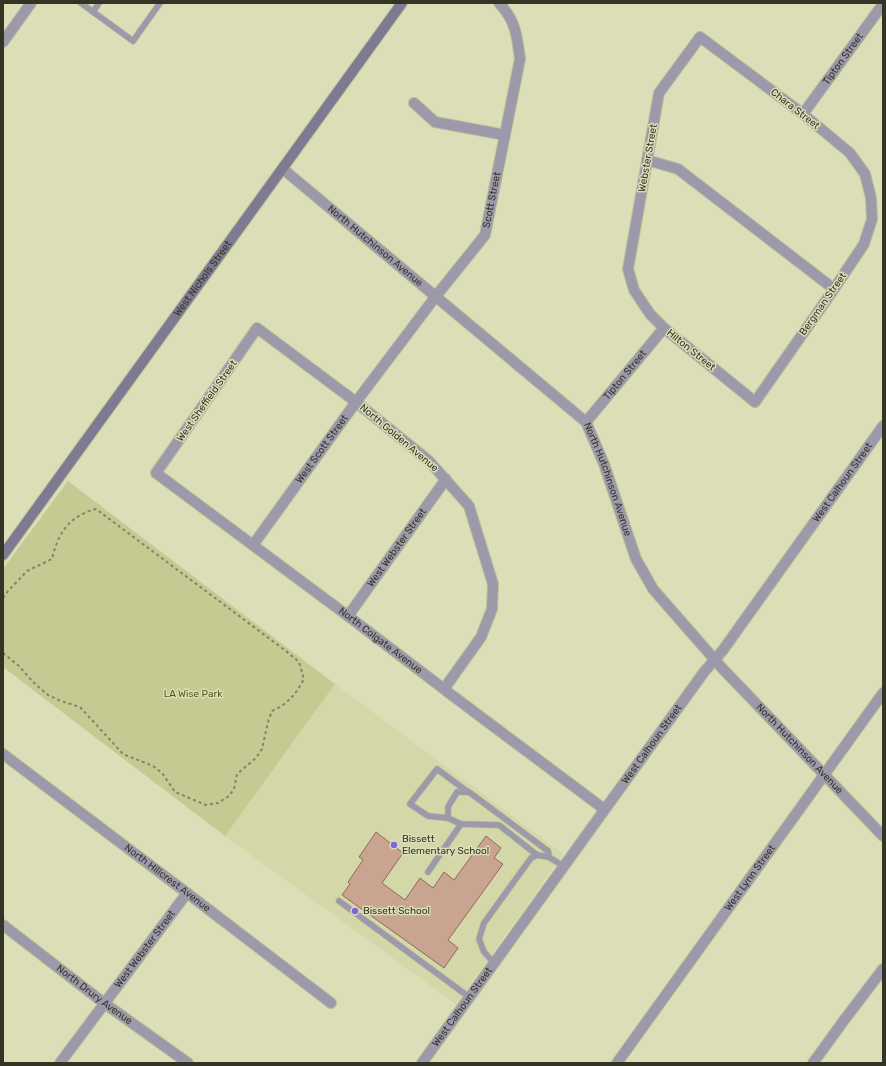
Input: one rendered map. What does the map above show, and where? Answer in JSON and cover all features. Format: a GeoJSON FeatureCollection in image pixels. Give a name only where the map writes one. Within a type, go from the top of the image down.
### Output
{"type":"FeatureCollection","features":[{"type":"Feature","properties":{"kind":"street"},"geometry":{"type":"LineString","coordinates":[[3,42],[31,3]]}},
{"type":"Feature","properties":{"kind":"street","name":"West Nichols Street"},"geometry":{"type":"LineString","coordinates":[[3,555],[402,3]]}},
{"type":"Feature","properties":{"kind":"street","name":"Scott Street"},"geometry":{"type":"LineString","coordinates":[[436,296],[486,235],[520,59],[517,34],[508,13],[499,3]]}},
{"type":"Feature","properties":{"kind":"street","name":"Tipton Street"},"geometry":{"type":"LineString","coordinates":[[803,114],[883,4]]}},
{"type":"Feature","properties":{"kind":"street","name":"Chara Street"},"geometry":{"type":"LineString","coordinates":[[700,37],[803,114],[850,153],[865,174],[871,198]]}},
{"type":"Feature","properties":{"kind":"street","name":"Webster Street"},"geometry":{"type":"LineString","coordinates":[[634,290],[628,269],[659,94],[700,37]]}},
{"type":"Feature","properties":{"kind":"street"},"geometry":{"type":"LineString","coordinates":[[414,103],[435,122],[505,135]]}},
{"type":"Feature","properties":{"kind":"street"},"geometry":{"type":"LineString","coordinates":[[647,160],[678,169],[834,289]]}},
{"type":"Feature","properties":{"kind":"street","name":"North Hutchinson Avenue"},"geometry":{"type":"LineString","coordinates":[[283,168],[586,422],[600,454],[632,549],[641,570],[653,589],[714,659],[883,836]]}},
{"type":"Feature","properties":{"kind":"street","name":"Bergman Street"},"geometry":{"type":"LineString","coordinates":[[755,402],[864,244],[872,219],[871,198]]}},
{"type":"Feature","properties":{"kind":"street","name":"Hilton Street"},"geometry":{"type":"LineString","coordinates":[[634,290],[650,314],[664,328],[755,402]]}},
{"type":"Feature","properties":{"kind":"street","name":"West Scott Street"},"geometry":{"type":"LineString","coordinates":[[253,545],[356,402],[436,296]]}},
{"type":"Feature","properties":{"kind":"street","name":"North Golden Avenue"},"geometry":{"type":"LineString","coordinates":[[257,328],[356,402],[429,461],[469,506],[493,584],[492,609],[481,637],[444,689]]}},
{"type":"Feature","properties":{"kind":"street","name":"West Sheffield Street"},"geometry":{"type":"LineString","coordinates":[[156,473],[257,328]]}},
{"type":"Feature","properties":{"kind":"street","name":"Tipton Street"},"geometry":{"type":"LineString","coordinates":[[586,422],[664,328]]}},
{"type":"Feature","properties":{"kind":"street","name":"West Calhoun Street"},"geometry":{"type":"LineString","coordinates":[[422,1063],[604,809],[704,672],[723,650],[883,426]]}},
{"type":"Feature","properties":{"kind":"street","name":"North Colgate Avenue"},"geometry":{"type":"LineString","coordinates":[[156,473],[604,809]]}},
{"type":"Feature","properties":{"kind":"street","name":"West Webster Street"},"geometry":{"type":"LineString","coordinates":[[348,616],[446,479]]}},
{"type":"Feature","properties":{"kind":"street","name":"West Lynn Street"},"geometry":{"type":"LineString","coordinates":[[617,1063],[883,693]]}},
{"type":"Feature","properties":{"kind":"street","name":"North Hillcrest Avenue"},"geometry":{"type":"LineString","coordinates":[[3,754],[331,1003]]}},
{"type":"Feature","properties":{"kind":"street","name":"West Webster Street"},"geometry":{"type":"LineString","coordinates":[[60,1063],[187,893]]}},
{"type":"Feature","properties":{"kind":"street","name":"North Drury Avenue"},"geometry":{"type":"LineString","coordinates":[[3,925],[104,1003],[188,1063]]}},
{"type":"Feature","properties":{"kind":"street"},"geometry":{"type":"LineString","coordinates":[[813,1063],[883,969]]}},
{"type":"Feature","properties":{"kind":"lane"},"geometry":{"type":"LineString","coordinates":[[81,3],[132,42],[160,3]]}},
{"type":"Feature","properties":{"kind":"lane"},"geometry":{"type":"LineString","coordinates":[[93,12],[99,3]]}},
{"type":"Feature","properties":{"kind":"lane"},"geometry":{"type":"LineString","coordinates":[[549,857],[548,850],[437,768],[410,804],[428,816],[448,818],[461,824],[499,825],[537,855],[549,857],[563,866]]}},
{"type":"Feature","properties":{"kind":"lane"},"geometry":{"type":"LineString","coordinates":[[448,818],[448,807],[457,792],[469,792]]}},
{"type":"Feature","properties":{"kind":"lane"},"geometry":{"type":"LineString","coordinates":[[428,872],[461,824]]}},
{"type":"Feature","properties":{"kind":"lane"},"geometry":{"type":"LineString","coordinates":[[494,963],[484,952],[478,939],[484,923],[532,858],[537,855]]}},
{"type":"Feature","properties":{"kind":"lane"},"geometry":{"type":"LineString","coordinates":[[339,901],[469,997]]}},
{"type":"Feature","properties":{"kind":"path"},"geometry":{"type":"LineString","coordinates":[[3,598],[27,571],[52,559],[59,538],[65,527],[85,512],[96,509],[286,651],[299,662],[304,679],[291,699],[272,711],[262,749],[256,758],[237,774],[234,789],[229,796],[218,803],[206,805],[175,792],[162,773],[153,766],[123,754],[80,707],[48,695],[33,682],[19,666],[3,653]]}},
{"type":"Feature","properties":{"kind":"shaded area","name":"Bissett Elementary School"},"geometry":{"type":"Polygon","coordinates":[[[335,684],[563,854],[456,1004],[225,836],[335,684]]]}},
{"type":"Feature","properties":{"kind":"green space","name":"LA Wise Park"},"geometry":{"type":"Polygon","coordinates":[[[68,481],[335,684],[225,836],[3,667],[3,569],[68,481]]]}},
{"type":"Feature","properties":{"kind":"building"},"geometry":{"type":"Polygon","coordinates":[[[376,832],[403,853],[382,883],[405,900],[420,878],[433,888],[444,872],[454,880],[486,836],[501,848],[494,858],[503,864],[448,940],[458,948],[444,968],[342,895],[350,884],[348,882],[363,860],[359,857],[376,832]]]}},
{"type":"Feature","properties":{"kind":"place","name":"Bissett Elementary School"},"geometry":{"type":"Point","coordinates":[394,845]}},
{"type":"Feature","properties":{"kind":"place","name":"Bissett School"},"geometry":{"type":"Point","coordinates":[355,911]}}]}
